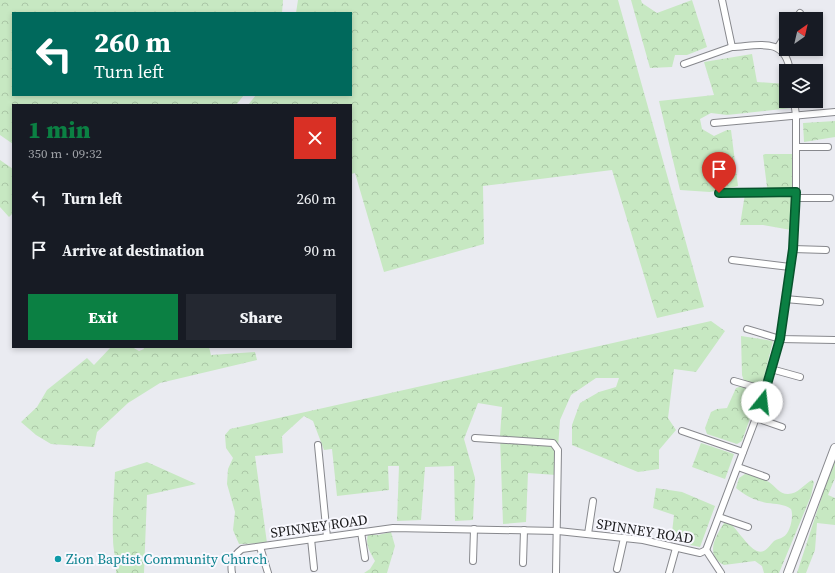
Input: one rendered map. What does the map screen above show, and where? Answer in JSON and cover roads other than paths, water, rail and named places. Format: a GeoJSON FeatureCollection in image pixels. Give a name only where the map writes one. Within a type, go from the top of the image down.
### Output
{"type":"FeatureCollection","features":[{"type":"Feature","properties":{"kind":"street"},"geometry":{"type":"LineString","coordinates":[[722,0],[732,47]]}},
{"type":"Feature","properties":{"kind":"street"},"geometry":{"type":"LineString","coordinates":[[684,64],[732,47],[768,44],[778,48],[789,60],[789,64]]}},
{"type":"Feature","properties":{"kind":"street","name":"SPINNEY ROAD"},"geometry":{"type":"LineString","coordinates":[[232,573],[231,566],[235,555],[242,549],[393,528],[558,531],[624,538],[700,553],[706,550],[756,418],[780,339],[793,249],[796,195],[795,108]]}},
{"type":"Feature","properties":{"kind":"street"},"geometry":{"type":"LineString","coordinates":[[714,123],[835,112]]}},
{"type":"Feature","properties":{"kind":"street"},"geometry":{"type":"LineString","coordinates":[[796,147],[828,147]]}},
{"type":"Feature","properties":{"kind":"street"},"geometry":{"type":"LineString","coordinates":[[719,193],[796,195],[830,198]]}},
{"type":"Feature","properties":{"kind":"street"},"geometry":{"type":"LineString","coordinates":[[793,249],[826,250]]}},
{"type":"Feature","properties":{"kind":"street"},"geometry":{"type":"LineString","coordinates":[[732,260],[790,267]]}},
{"type":"Feature","properties":{"kind":"street"},"geometry":{"type":"LineString","coordinates":[[785,299],[820,302]]}},
{"type":"Feature","properties":{"kind":"street"},"geometry":{"type":"LineString","coordinates":[[747,329],[780,339],[835,340]]}},
{"type":"Feature","properties":{"kind":"street"},"geometry":{"type":"LineString","coordinates":[[771,369],[800,376]]}},
{"type":"Feature","properties":{"kind":"street"},"geometry":{"type":"LineString","coordinates":[[734,381],[765,390]]}},
{"type":"Feature","properties":{"kind":"street"},"geometry":{"type":"LineString","coordinates":[[756,418],[782,427]]}},
{"type":"Feature","properties":{"kind":"street"},"geometry":{"type":"LineString","coordinates":[[682,430],[743,452]]}},
{"type":"Feature","properties":{"kind":"street"},"geometry":{"type":"LineString","coordinates":[[475,438],[553,443],[558,450],[558,531],[556,573]]}},
{"type":"Feature","properties":{"kind":"street"},"geometry":{"type":"LineString","coordinates":[[318,445],[327,537]]}},
{"type":"Feature","properties":{"kind":"street"},"geometry":{"type":"LineString","coordinates":[[788,573],[835,448]]}},
{"type":"Feature","properties":{"kind":"street"},"geometry":{"type":"LineString","coordinates":[[738,467],[766,476]]}},
{"type":"Feature","properties":{"kind":"street"},"geometry":{"type":"LineString","coordinates":[[588,534],[594,501]]}},
{"type":"Feature","properties":{"kind":"street"},"geometry":{"type":"LineString","coordinates":[[719,517],[748,527]]}},
{"type":"Feature","properties":{"kind":"street"},"geometry":{"type":"LineString","coordinates":[[473,560],[474,529]]}},
{"type":"Feature","properties":{"kind":"street"},"geometry":{"type":"LineString","coordinates":[[523,562],[524,530]]}},
{"type":"Feature","properties":{"kind":"street"},"geometry":{"type":"LineString","coordinates":[[361,532],[365,558]]}},
{"type":"Feature","properties":{"kind":"street"},"geometry":{"type":"LineString","coordinates":[[617,569],[624,538]]}},
{"type":"Feature","properties":{"kind":"street"},"geometry":{"type":"LineString","coordinates":[[311,539],[314,568]]}},
{"type":"Feature","properties":{"kind":"street"},"geometry":{"type":"LineString","coordinates":[[260,547],[268,573]]}},
{"type":"Feature","properties":{"kind":"street"},"geometry":{"type":"LineString","coordinates":[[669,573],[676,548]]}},
{"type":"Feature","properties":{"kind":"street"},"geometry":{"type":"LineString","coordinates":[[706,550],[721,573]]}},
{"type":"Feature","properties":{"kind":"place","name":"Zion Baptist Community Church"},"geometry":{"type":"Point","coordinates":[58,559]}}]}
